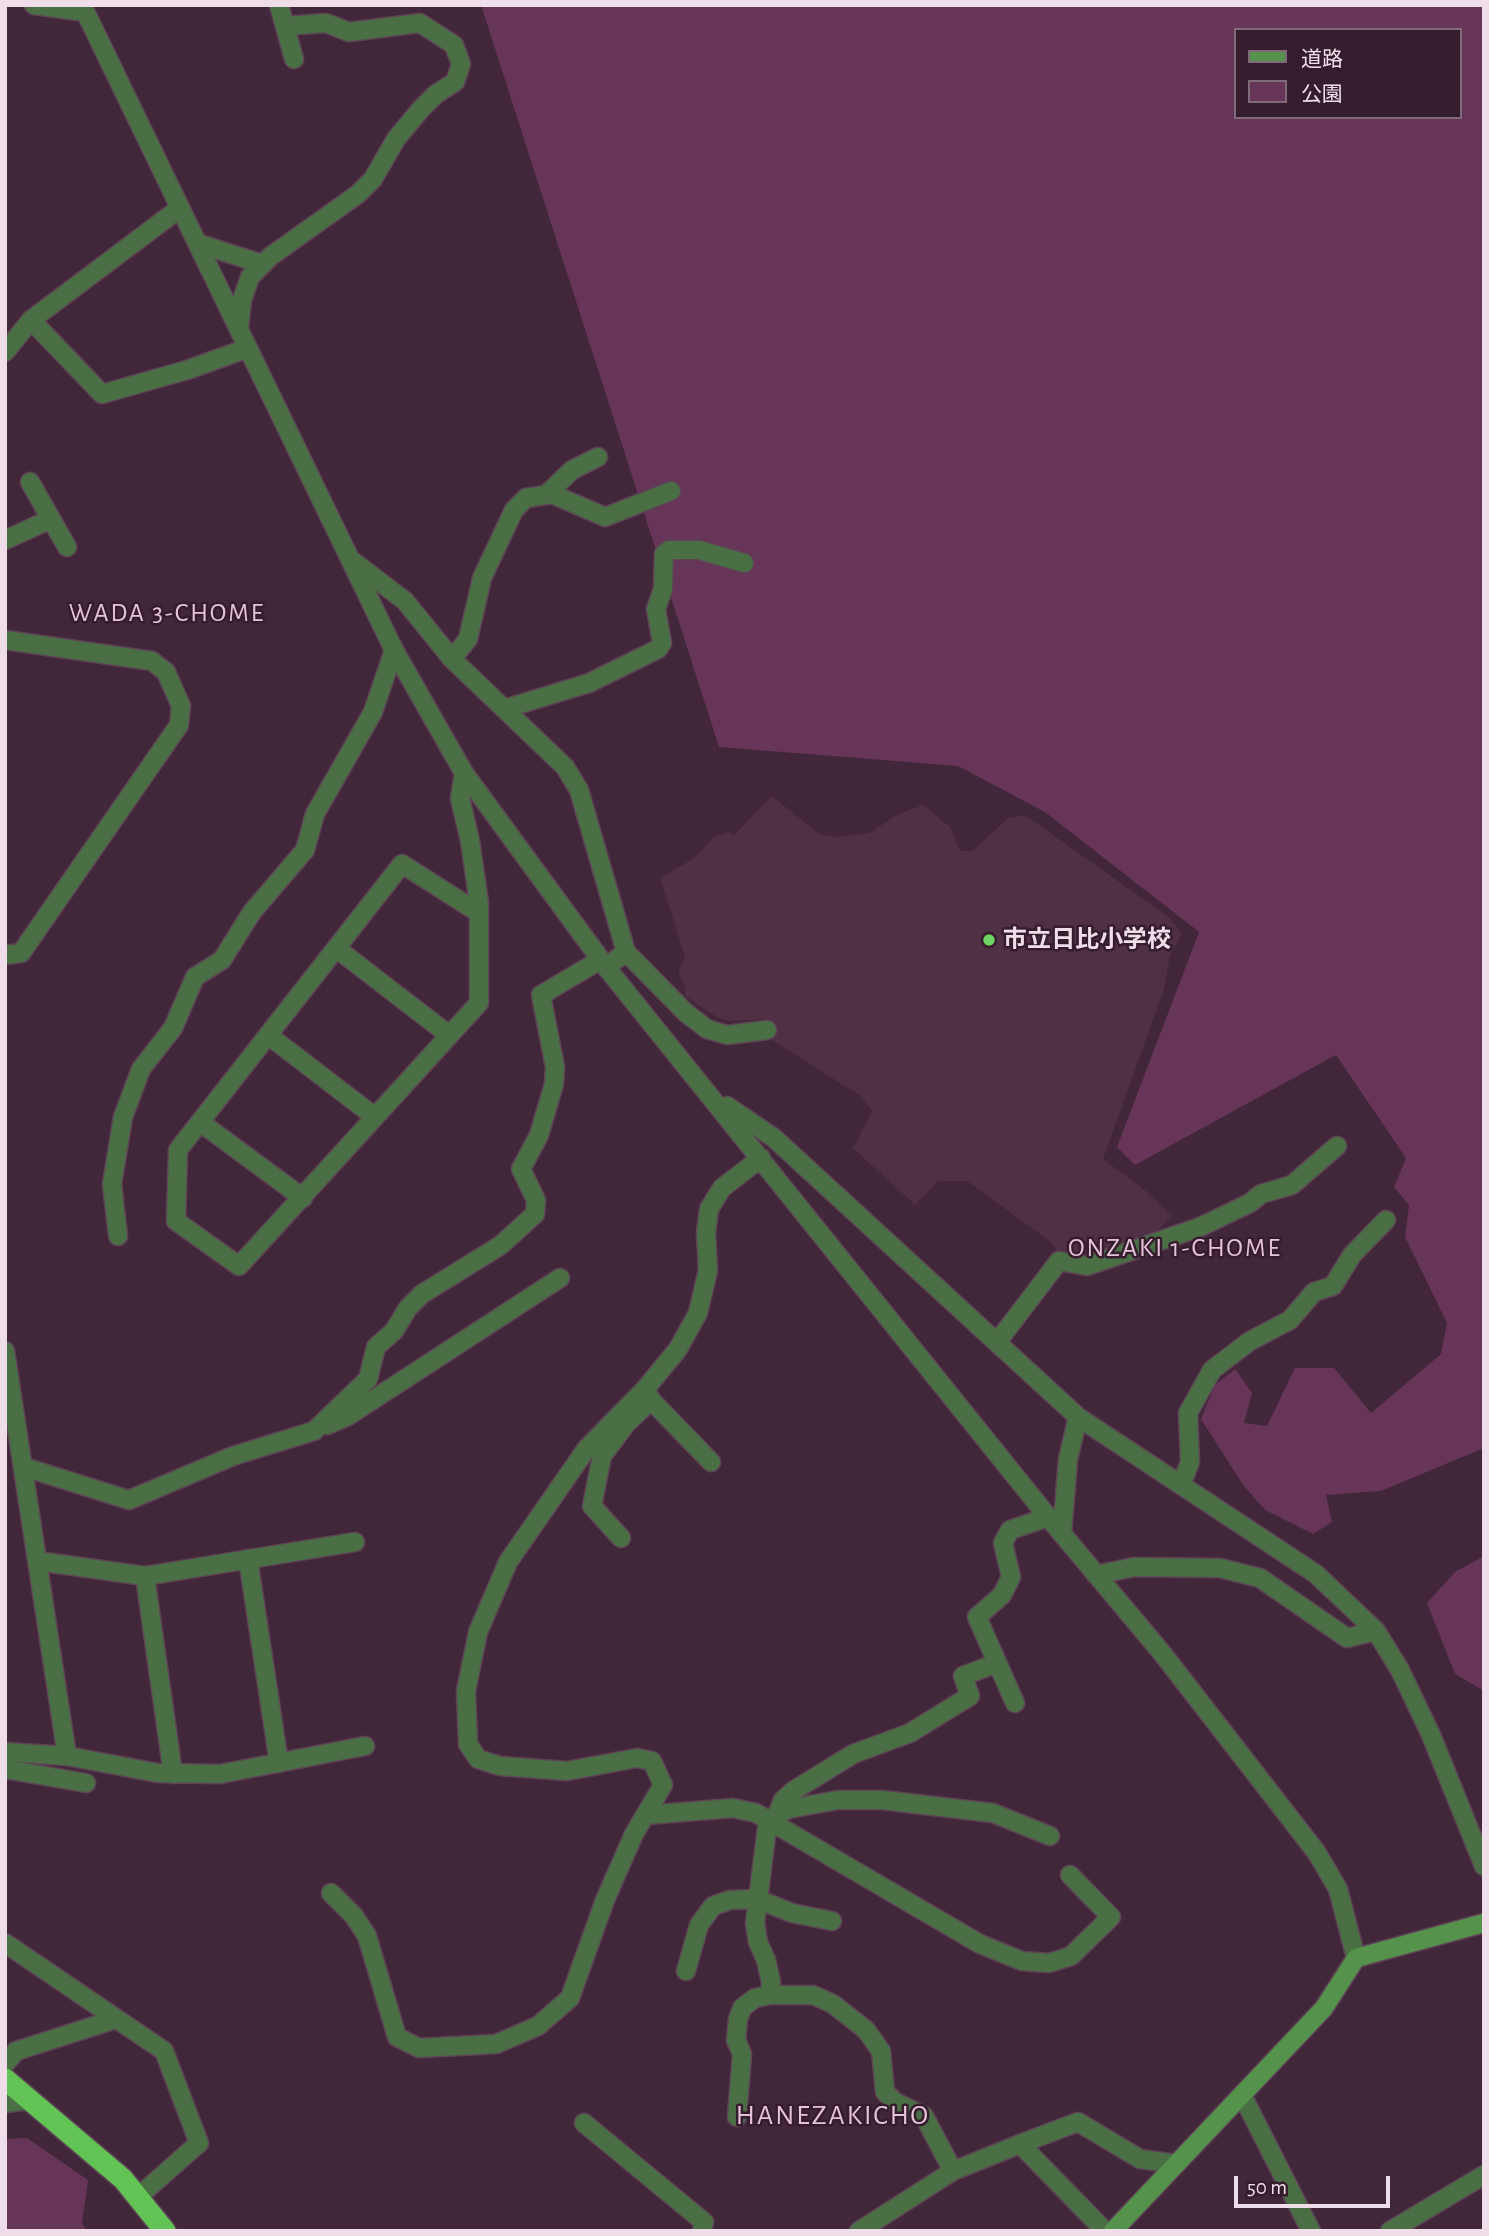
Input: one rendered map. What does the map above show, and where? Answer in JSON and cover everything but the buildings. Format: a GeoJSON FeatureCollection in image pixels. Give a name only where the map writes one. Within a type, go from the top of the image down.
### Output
{"type":"FeatureCollection","features":[{"type":"Feature","properties":{"kind":"highway"},"geometry":{"type":"LineString","coordinates":[[5,2079],[123,2179],[165,2231]]}},
{"type":"Feature","properties":{"kind":"street"},"geometry":{"type":"LineString","coordinates":[[34,5],[83,9],[394,650],[464,773],[603,963],[713,1096],[1048,1517],[1162,1653],[1317,1853],[1338,1889],[1356,1958]]}},
{"type":"Feature","properties":{"kind":"street"},"geometry":{"type":"LineString","coordinates":[[279,5],[294,59]]}},
{"type":"Feature","properties":{"kind":"street"},"geometry":{"type":"LineString","coordinates":[[239,329],[242,300],[250,277],[262,264],[358,194],[373,178],[396,139],[421,109],[436,94],[455,82],[461,64],[454,45],[420,23],[349,32],[326,23],[285,26]]}},
{"type":"Feature","properties":{"kind":"street"},"geometry":{"type":"LineString","coordinates":[[5,352],[32,320],[180,208]]}},
{"type":"Feature","properties":{"kind":"street"},"geometry":{"type":"LineString","coordinates":[[197,243],[262,264]]}},
{"type":"Feature","properties":{"kind":"street"},"geometry":{"type":"LineString","coordinates":[[32,320],[102,394],[187,370],[248,348]]}},
{"type":"Feature","properties":{"kind":"street"},"geometry":{"type":"LineString","coordinates":[[548,494],[572,470],[598,457]]}},
{"type":"Feature","properties":{"kind":"street"},"geometry":{"type":"LineString","coordinates":[[30,482],[67,547]]}},
{"type":"Feature","properties":{"kind":"street"},"geometry":{"type":"LineString","coordinates":[[452,659],[468,639],[481,578],[514,510],[526,498],[548,494],[605,516],[671,491]]}},
{"type":"Feature","properties":{"kind":"street"},"geometry":{"type":"LineString","coordinates":[[5,540],[51,519]]}},
{"type":"Feature","properties":{"kind":"street"},"geometry":{"type":"LineString","coordinates":[[504,709],[589,683],[659,649],[662,643],[656,609],[663,589],[664,554],[669,550],[699,550],[744,563]]}},
{"type":"Feature","properties":{"kind":"street"},"geometry":{"type":"LineString","coordinates":[[351,560],[405,601],[452,659],[565,767],[579,790],[626,952],[685,1013],[707,1029],[727,1035],[767,1030]]}},
{"type":"Feature","properties":{"kind":"street"},"geometry":{"type":"LineString","coordinates":[[5,640],[152,661],[166,673],[181,706],[180,724],[21,953],[5,955]]}},
{"type":"Feature","properties":{"kind":"street"},"geometry":{"type":"LineString","coordinates":[[118,1236],[112,1184],[123,1117],[141,1069],[173,1028],[195,976],[222,960],[252,912],[305,850],[316,814],[373,712],[394,650]]}},
{"type":"Feature","properties":{"kind":"street"},"geometry":{"type":"LineString","coordinates":[[464,773],[460,798],[470,841],[479,913],[479,1003],[239,1266],[176,1221],[178,1150],[402,864],[479,913]]}},
{"type":"Feature","properties":{"kind":"street"},"geometry":{"type":"LineString","coordinates":[[336,948],[449,1035]]}},
{"type":"Feature","properties":{"kind":"street"},"geometry":{"type":"LineString","coordinates":[[314,1431],[368,1379],[376,1347],[394,1331],[408,1308],[422,1294],[501,1245],[535,1214],[536,1200],[521,1169],[540,1135],[554,1084],[555,1067],[541,995],[626,952]]}},
{"type":"Feature","properties":{"kind":"street"},"geometry":{"type":"LineString","coordinates":[[268,1035],[375,1118]]}},
{"type":"Feature","properties":{"kind":"street"},"geometry":{"type":"LineString","coordinates":[[713,1096],[774,1138],[1078,1417],[1316,1574],[1376,1630],[1400,1670],[1431,1735],[1484,1866]]}},
{"type":"Feature","properties":{"kind":"street"},"geometry":{"type":"LineString","coordinates":[[200,1122],[303,1198]]}},
{"type":"Feature","properties":{"kind":"street"},"geometry":{"type":"LineString","coordinates":[[998,1341],[1059,1261],[1087,1266],[1200,1227],[1250,1203],[1261,1194],[1292,1185],[1337,1146]]}},
{"type":"Feature","properties":{"kind":"street"},"geometry":{"type":"LineString","coordinates":[[621,1538],[592,1506],[602,1456],[648,1394],[698,1313],[708,1270],[706,1233],[709,1209],[722,1188],[761,1158]]}},
{"type":"Feature","properties":{"kind":"street"},"geometry":{"type":"LineString","coordinates":[[1181,1485],[1190,1462],[1188,1413],[1212,1370],[1250,1341],[1290,1320],[1314,1292],[1333,1286],[1352,1255],[1387,1220]]}},
{"type":"Feature","properties":{"kind":"street"},"geometry":{"type":"LineString","coordinates":[[24,1467],[129,1500],[233,1456],[314,1431],[348,1416],[560,1278]]}},
{"type":"Feature","properties":{"kind":"street"},"geometry":{"type":"LineString","coordinates":[[5,1351],[67,1756]]}},
{"type":"Feature","properties":{"kind":"street"},"geometry":{"type":"LineString","coordinates":[[648,1394],[711,1462]]}},
{"type":"Feature","properties":{"kind":"street"},"geometry":{"type":"LineString","coordinates":[[331,1893],[354,1916],[367,1936],[397,2037],[419,2048],[496,2044],[538,2026],[570,1998],[605,1900],[663,1785],[652,1761],[637,1758],[567,1771],[500,1766],[478,1759],[468,1744],[466,1691],[478,1632],[508,1562],[587,1448],[648,1394]]}},
{"type":"Feature","properties":{"kind":"street"},"geometry":{"type":"LineString","coordinates":[[1062,1534],[1068,1459],[1078,1417]]}},
{"type":"Feature","properties":{"kind":"street"},"geometry":{"type":"LineString","coordinates":[[1015,1703],[977,1617],[1002,1595],[1011,1577],[1003,1543],[1010,1530],[1048,1517]]}},
{"type":"Feature","properties":{"kind":"street"},"geometry":{"type":"LineString","coordinates":[[37,1561],[145,1576],[355,1542]]}},
{"type":"Feature","properties":{"kind":"street"},"geometry":{"type":"LineString","coordinates":[[248,1559],[279,1763]]}},
{"type":"Feature","properties":{"kind":"street"},"geometry":{"type":"LineString","coordinates":[[1097,1575],[1133,1567],[1220,1568],[1260,1578],[1347,1638],[1376,1630]]}},
{"type":"Feature","properties":{"kind":"street"},"geometry":{"type":"LineString","coordinates":[[145,1576],[173,1774]]}},
{"type":"Feature","properties":{"kind":"street"},"geometry":{"type":"LineString","coordinates":[[770,1995],[771,1982],[757,1933],[757,1899],[772,1817],[783,1800],[853,1754],[910,1733],[970,1696],[963,1676],[997,1663]]}},
{"type":"Feature","properties":{"kind":"street"},"geometry":{"type":"LineString","coordinates":[[5,1752],[67,1756],[173,1774],[220,1774],[365,1746]]}},
{"type":"Feature","properties":{"kind":"street"},"geometry":{"type":"LineString","coordinates":[[5,1769],[86,1783]]}},
{"type":"Feature","properties":{"kind":"street"},"geometry":{"type":"LineString","coordinates":[[772,1817],[788,1809],[838,1800],[881,1800],[993,1813],[1050,1836]]}},
{"type":"Feature","properties":{"kind":"street"},"geometry":{"type":"LineString","coordinates":[[646,1815],[733,1808],[772,1817],[980,1944],[1022,1961],[1049,1963],[1071,1956],[1111,1917],[1070,1875]]}},
{"type":"Feature","properties":{"kind":"street"},"geometry":{"type":"LineString","coordinates":[[686,1971],[699,1925],[713,1906],[730,1900],[757,1899],[792,1913],[832,1921]]}},
{"type":"Feature","properties":{"kind":"street"},"geometry":{"type":"LineString","coordinates":[[1113,2231],[1324,2008],[1356,1958],[1484,1923]]}},
{"type":"Feature","properties":{"kind":"street"},"geometry":{"type":"LineString","coordinates":[[5,1944],[164,2051],[199,2143],[138,2197]]}},
{"type":"Feature","properties":{"kind":"street"},"geometry":{"type":"LineString","coordinates":[[737,2117],[742,2061],[736,2040],[742,2008],[770,1995],[813,1995],[833,2004],[866,2030],[881,2051],[885,2092],[895,2102],[924,2116],[953,2171]]}},
{"type":"Feature","properties":{"kind":"street"},"geometry":{"type":"LineString","coordinates":[[5,2064],[16,2051],[116,2019]]}},
{"type":"Feature","properties":{"kind":"street"},"geometry":{"type":"LineString","coordinates":[[1242,2095],[1311,2231]]}},
{"type":"Feature","properties":{"kind":"street"},"geometry":{"type":"LineString","coordinates":[[5,2103],[30,2100]]}},
{"type":"Feature","properties":{"kind":"street"},"geometry":{"type":"LineString","coordinates":[[859,2231],[953,2171],[1078,2122],[1140,2159],[1176,2164]]}},
{"type":"Feature","properties":{"kind":"street"},"geometry":{"type":"LineString","coordinates":[[584,2123],[704,2222],[702,2231]]}},
{"type":"Feature","properties":{"kind":"street"},"geometry":{"type":"LineString","coordinates":[[1020,2144],[1105,2231]]}},
{"type":"Feature","properties":{"kind":"street"},"geometry":{"type":"LineString","coordinates":[[1390,2231],[1484,2175]]}},
{"type":"Feature","properties":{"kind":"shaded area"},"geometry":{"type":"Polygon","coordinates":[[[772,796],[819,834],[836,837],[870,833],[896,815],[923,805],[950,827],[960,851],[973,851],[1008,818],[1025,815],[1170,918],[1182,934],[1170,955],[1164,989],[1103,1159],[1146,1191],[1173,1216],[1158,1230],[1159,1236],[1081,1260],[1058,1253],[1051,1242],[967,1181],[938,1181],[915,1205],[853,1148],[872,1111],[859,1095],[772,1040],[770,1019],[729,1021],[717,1017],[685,996],[685,987],[678,973],[685,957],[660,878],[693,859],[714,837],[728,832],[734,835],[772,796]]]}},
{"type":"Feature","properties":{"kind":"green space"},"geometry":{"type":"Polygon","coordinates":[[[481,5],[1484,5],[1484,1448],[1381,1491],[1326,1495],[1332,1522],[1313,1534],[1265,1510],[1243,1485],[1201,1419],[1215,1385],[1235,1369],[1252,1393],[1244,1423],[1267,1426],[1295,1368],[1334,1368],[1371,1413],[1441,1354],[1447,1323],[1405,1237],[1409,1205],[1394,1187],[1406,1158],[1336,1055],[1135,1165],[1117,1147],[1199,932],[1045,812],[958,766],[719,747],[481,5]]]}},
{"type":"Feature","properties":{"kind":"green space"},"geometry":{"type":"Polygon","coordinates":[[[1484,1556],[1484,1691],[1455,1674],[1427,1603],[1455,1572],[1484,1556]]]}},
{"type":"Feature","properties":{"kind":"green space"},"geometry":{"type":"Polygon","coordinates":[[[27,2138],[88,2180],[82,2223],[86,2231],[5,2231],[5,2139],[27,2138]]]}},
{"type":"Feature","properties":{"kind":"place","name":"市立日比小学校"},"geometry":{"type":"Point","coordinates":[989,940]}},
{"type":"Feature","properties":{"kind":"district","name":"WADA 3-CHOME"},"geometry":{"type":"Point","coordinates":[167,613]}},
{"type":"Feature","properties":{"kind":"district","name":"ONZAKI 1-CHOME"},"geometry":{"type":"Point","coordinates":[1175,1248]}},
{"type":"Feature","properties":{"kind":"district","name":"HANEZAKICHO"},"geometry":{"type":"Point","coordinates":[833,2116]}}]}
